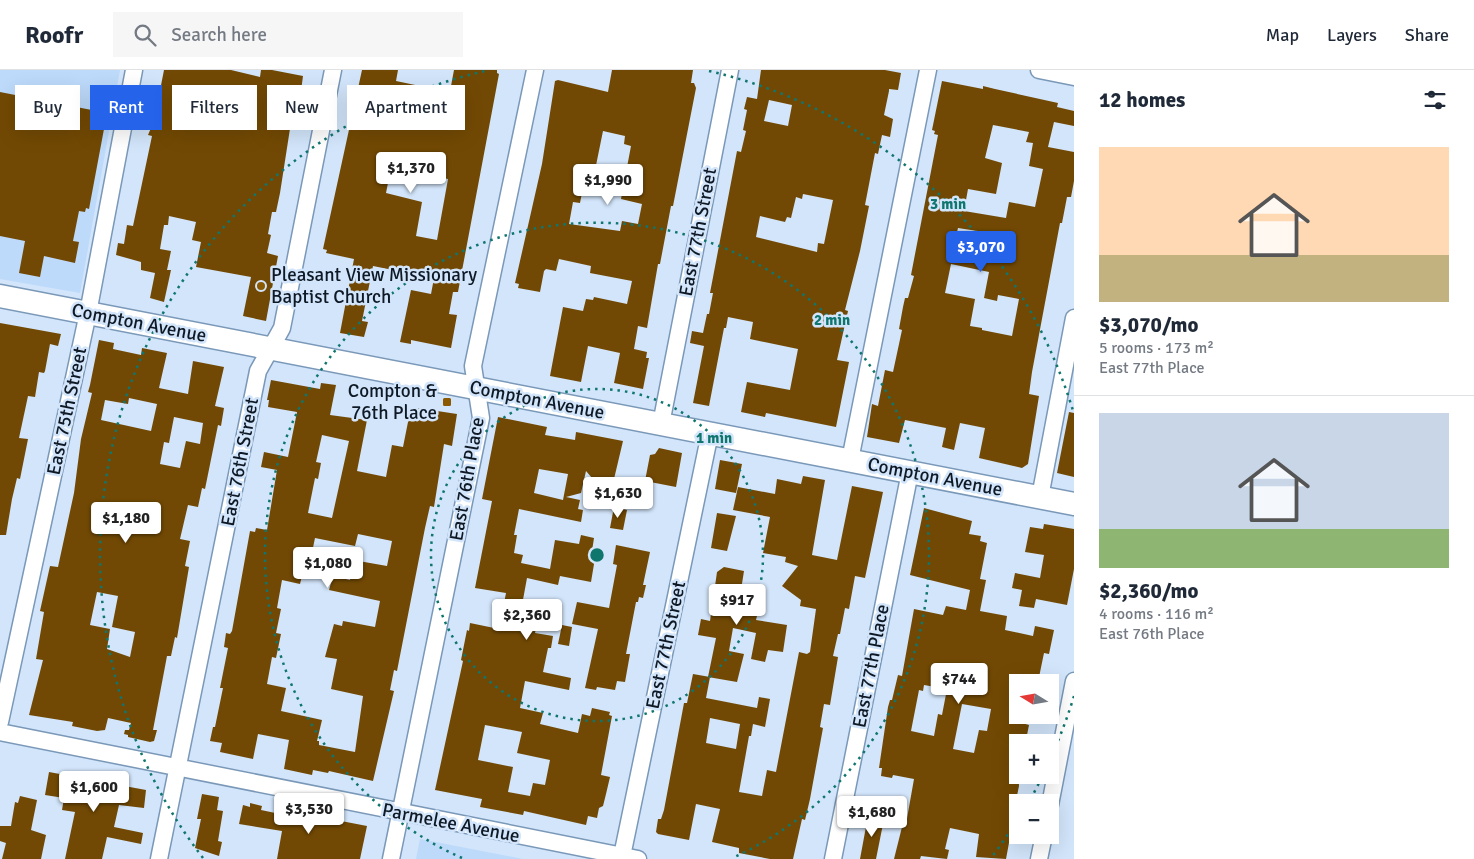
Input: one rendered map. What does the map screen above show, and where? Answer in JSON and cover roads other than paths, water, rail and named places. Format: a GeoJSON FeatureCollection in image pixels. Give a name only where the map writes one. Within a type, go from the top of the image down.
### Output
{"type":"FeatureCollection","features":[{"type":"Feature","properties":{"kind":"main road","name":"Compton Avenue"},"geometry":{"type":"LineString","coordinates":[[0,296],[1074,504]]}},
{"type":"Feature","properties":{"kind":"street","name":"East 75th Street"},"geometry":{"type":"LineString","coordinates":[[0,722],[88,313],[134,70]]}},
{"type":"Feature","properties":{"kind":"street","name":"East 76th Street"},"geometry":{"type":"LineString","coordinates":[[159,859],[258,371],[282,328],[333,70]]}},
{"type":"Feature","properties":{"kind":"street","name":"East 76th Place"},"geometry":{"type":"LineString","coordinates":[[391,859],[481,418],[473,366],[534,70]]}},
{"type":"Feature","properties":{"kind":"street","name":"East 77th Street"},"geometry":{"type":"LineString","coordinates":[[661,424],[730,70]]}},
{"type":"Feature","properties":{"kind":"street"},"geometry":{"type":"LineString","coordinates":[[850,460],[928,70]]}},
{"type":"Feature","properties":{"kind":"street"},"geometry":{"type":"LineString","coordinates":[[1039,70],[1074,76]]}},
{"type":"Feature","properties":{"kind":"street"},"geometry":{"type":"LineString","coordinates":[[1040,497],[1074,318]]}},
{"type":"Feature","properties":{"kind":"street","name":"East 77th Street"},"geometry":{"type":"LineString","coordinates":[[630,858],[710,433]]}},
{"type":"Feature","properties":{"kind":"street","name":"East 77th Place"},"geometry":{"type":"LineString","coordinates":[[833,859],[910,472]]}},
{"type":"Feature","properties":{"kind":"street"},"geometry":{"type":"LineString","coordinates":[[1052,794],[1074,681]]}},
{"type":"Feature","properties":{"kind":"street","name":"Parmelee Avenue"},"geometry":{"type":"LineString","coordinates":[[0,732],[630,858]]}},
{"type":"Feature","properties":{"kind":"street"},"geometry":{"type":"LineString","coordinates":[[1040,859],[1042,844]]}},
{"type":"Feature","properties":{"kind":"place","name":"Pleasant View Missionary Baptist Church"},"geometry":{"type":"Point","coordinates":[261,286]}},
{"type":"Feature","properties":{"kind":"place","name":"Compton & 76th Place"},"geometry":{"type":"Point","coordinates":[447,402]}}]}
